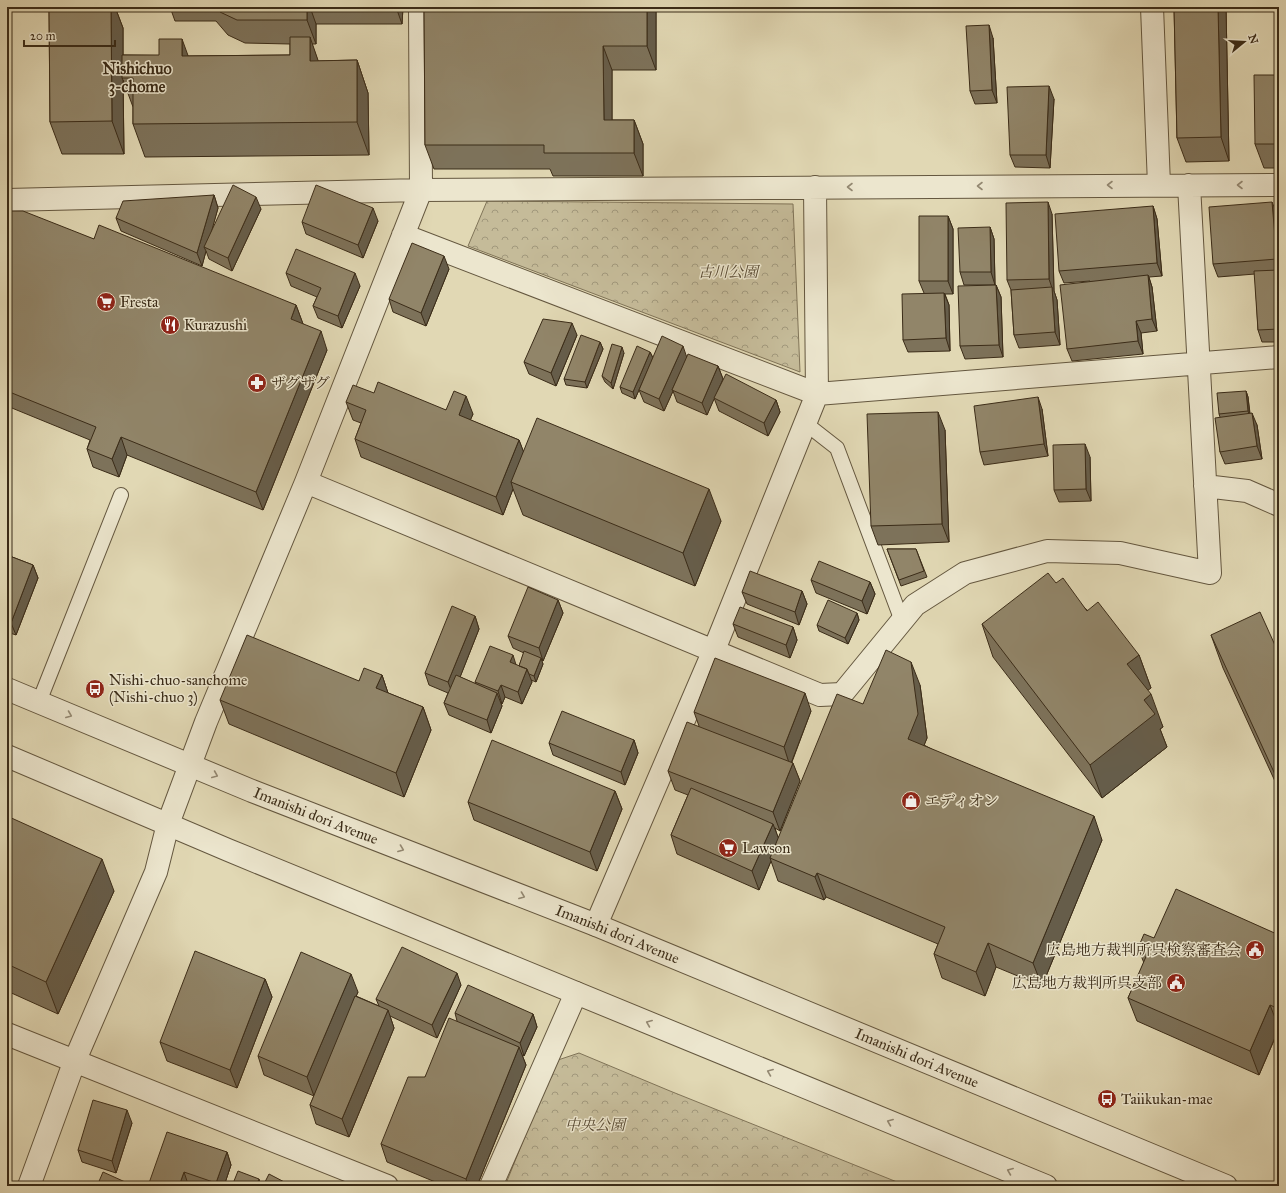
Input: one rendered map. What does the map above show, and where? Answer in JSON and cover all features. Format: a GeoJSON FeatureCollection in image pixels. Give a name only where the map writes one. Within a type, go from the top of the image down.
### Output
{"type":"FeatureCollection","features":[{"type":"Feature","properties":{"kind":"street"},"geometry":{"type":"LineString","coordinates":[[29,1186],[75,1060],[156,872],[168,824],[206,722],[306,482],[421,190],[420,7]]}},
{"type":"Feature","properties":{"kind":"street"},"geometry":{"type":"LineString","coordinates":[[1152,7],[1159,185]]}},
{"type":"Feature","properties":{"kind":"street"},"geometry":{"type":"LineString","coordinates":[[7,200],[421,190],[1159,185],[1279,186]]}},
{"type":"Feature","properties":{"kind":"street"},"geometry":{"type":"LineString","coordinates":[[306,482],[820,695],[842,694],[915,604],[965,573],[1047,551],[1120,554],[1210,573],[1189,185]]}},
{"type":"Feature","properties":{"kind":"street"},"geometry":{"type":"LineString","coordinates":[[596,925],[714,650],[817,394],[815,187]]}},
{"type":"Feature","properties":{"kind":"street"},"geometry":{"type":"LineString","coordinates":[[403,235],[817,394],[1279,357]]}},
{"type":"Feature","properties":{"kind":"street"},"geometry":{"type":"LineString","coordinates":[[1205,486],[1247,491],[1279,505]]}},
{"type":"Feature","properties":{"kind":"street","name":"Imanishi dori Avenue"},"geometry":{"type":"LineString","coordinates":[[7,689],[252,791],[596,925],[1226,1186]]}},
{"type":"Feature","properties":{"kind":"street"},"geometry":{"type":"LineString","coordinates":[[7,756],[576,993],[1046,1186]]}},
{"type":"Feature","properties":{"kind":"street"},"geometry":{"type":"LineString","coordinates":[[491,1186],[576,993]]}},
{"type":"Feature","properties":{"kind":"street"},"geometry":{"type":"LineString","coordinates":[[7,1034],[387,1186]]}},
{"type":"Feature","properties":{"kind":"lane"},"geometry":{"type":"LineString","coordinates":[[805,423],[837,448],[902,621]]}},
{"type":"Feature","properties":{"kind":"lane"},"geometry":{"type":"LineString","coordinates":[[39,702],[121,495]]}},
{"type":"Feature","properties":{"kind":"green space","name":"古川公園"},"geometry":{"type":"Polygon","coordinates":[[[487,201],[793,204],[800,372],[468,246],[487,201]]]}},
{"type":"Feature","properties":{"kind":"green space","name":"中央公園"},"geometry":{"type":"Polygon","coordinates":[[[579,1053],[907,1186],[505,1186],[555,1061],[579,1053]]]}},
{"type":"Feature","properties":{"kind":"building"},"geometry":{"type":"Polygon","coordinates":[[[49,7],[111,7],[112,121],[50,122],[49,7]]]}},
{"type":"Feature","properties":{"kind":"building"},"geometry":{"type":"Polygon","coordinates":[[[216,7],[307,7],[307,20],[237,20],[220,12],[216,7]]]}},
{"type":"Feature","properties":{"kind":"building"},"geometry":{"type":"Polygon","coordinates":[[[424,7],[647,7],[647,46],[603,46],[604,120],[634,120],[634,153],[544,153],[544,145],[425,145],[424,7]]]}},
{"type":"Feature","properties":{"kind":"building"},"geometry":{"type":"Polygon","coordinates":[[[1174,7],[1218,7],[1221,137],[1177,138],[1174,7]]]}},
{"type":"Feature","properties":{"kind":"building"},"geometry":{"type":"Polygon","coordinates":[[[989,25],[992,90],[970,91],[966,26],[989,25]]]}},
{"type":"Feature","properties":{"kind":"building"},"geometry":{"type":"Polygon","coordinates":[[[290,37],[310,37],[310,61],[357,60],[357,122],[133,124],[133,78],[122,78],[122,55],[159,55],[159,39],[182,39],[182,56],[290,55],[290,37]]]}},
{"type":"Feature","properties":{"kind":"building"},"geometry":{"type":"Polygon","coordinates":[[[1254,75],[1279,75],[1279,144],[1255,144],[1254,75]]]}},
{"type":"Feature","properties":{"kind":"building"},"geometry":{"type":"Polygon","coordinates":[[[1049,86],[1046,155],[1010,155],[1007,87],[1049,86]]]}},
{"type":"Feature","properties":{"kind":"building"},"geometry":{"type":"Polygon","coordinates":[[[233,185],[256,197],[228,258],[204,247],[233,185]]]}},
{"type":"Feature","properties":{"kind":"building"},"geometry":{"type":"Polygon","coordinates":[[[316,185],[373,208],[358,245],[302,222],[316,185]]]}},
{"type":"Feature","properties":{"kind":"building"},"geometry":{"type":"Polygon","coordinates":[[[214,195],[197,253],[116,218],[123,201],[214,195]]]}},
{"type":"Feature","properties":{"kind":"building"},"geometry":{"type":"Polygon","coordinates":[[[1048,202],[1049,279],[1007,280],[1006,203],[1048,202]]]}},
{"type":"Feature","properties":{"kind":"building"},"geometry":{"type":"Polygon","coordinates":[[[1272,202],[1277,259],[1213,264],[1209,207],[1272,202]]]}},
{"type":"Feature","properties":{"kind":"building"},"geometry":{"type":"Polygon","coordinates":[[[1153,206],[1157,263],[1059,271],[1055,214],[1153,206]]]}},
{"type":"Feature","properties":{"kind":"building"},"geometry":{"type":"Polygon","coordinates":[[[7,211],[23,211],[94,239],[99,225],[296,305],[291,319],[321,331],[256,492],[121,437],[112,459],[87,449],[96,427],[7,391],[7,211]]]}},
{"type":"Feature","properties":{"kind":"building"},"geometry":{"type":"Polygon","coordinates":[[[919,216],[948,216],[948,281],[919,281],[919,216]]]}},
{"type":"Feature","properties":{"kind":"building"},"geometry":{"type":"Polygon","coordinates":[[[990,227],[991,272],[960,272],[958,228],[990,227]]]}},
{"type":"Feature","properties":{"kind":"building"},"geometry":{"type":"Polygon","coordinates":[[[412,243],[444,256],[421,313],[389,299],[412,243]]]}},
{"type":"Feature","properties":{"kind":"building"},"geometry":{"type":"Polygon","coordinates":[[[296,249],[355,273],[338,316],[313,306],[321,288],[286,273],[296,249]]]}},
{"type":"Feature","properties":{"kind":"building"},"geometry":{"type":"Polygon","coordinates":[[[1279,270],[1279,329],[1258,330],[1254,271],[1279,270]]]}},
{"type":"Feature","properties":{"kind":"building"},"geometry":{"type":"Polygon","coordinates":[[[1148,275],[1152,319],[1136,321],[1138,341],[1067,349],[1060,285],[1148,275]]]}},
{"type":"Feature","properties":{"kind":"building"},"geometry":{"type":"Polygon","coordinates":[[[996,285],[999,345],[960,346],[958,286],[996,285]]]}},
{"type":"Feature","properties":{"kind":"building"},"geometry":{"type":"Polygon","coordinates":[[[1052,287],[1055,332],[1014,335],[1011,290],[1052,287]]]}},
{"type":"Feature","properties":{"kind":"building"},"geometry":{"type":"Polygon","coordinates":[[[944,293],[946,338],[903,340],[902,294],[944,293]]]}},
{"type":"Feature","properties":{"kind":"building"},"geometry":{"type":"Polygon","coordinates":[[[543,319],[572,323],[551,373],[524,362],[543,319]]]}},
{"type":"Feature","properties":{"kind":"building"},"geometry":{"type":"Polygon","coordinates":[[[581,335],[600,342],[585,382],[564,379],[581,335]]]}},
{"type":"Feature","properties":{"kind":"building"},"geometry":{"type":"Polygon","coordinates":[[[662,336],[683,346],[659,399],[639,390],[662,336]]]}},
{"type":"Feature","properties":{"kind":"building"},"geometry":{"type":"Polygon","coordinates":[[[612,344],[622,347],[611,383],[602,376],[612,344]]]}},
{"type":"Feature","properties":{"kind":"building"},"geometry":{"type":"Polygon","coordinates":[[[637,346],[650,352],[633,392],[620,387],[637,346]]]}},
{"type":"Feature","properties":{"kind":"building"},"geometry":{"type":"Polygon","coordinates":[[[688,354],[718,366],[702,403],[672,390],[688,354]]]}},
{"type":"Feature","properties":{"kind":"building"},"geometry":{"type":"Polygon","coordinates":[[[726,374],[776,400],[764,423],[714,398],[726,374]]]}},
{"type":"Feature","properties":{"kind":"building"},"geometry":{"type":"Polygon","coordinates":[[[378,382],[446,410],[454,391],[466,396],[459,415],[519,440],[496,497],[355,439],[366,410],[346,402],[353,385],[374,393],[378,382]]]}},
{"type":"Feature","properties":{"kind":"building"},"geometry":{"type":"Polygon","coordinates":[[[1246,391],[1248,411],[1219,414],[1217,393],[1246,391]]]}},
{"type":"Feature","properties":{"kind":"building"},"geometry":{"type":"Polygon","coordinates":[[[1038,397],[1044,444],[980,452],[974,406],[1038,397]]]}},
{"type":"Feature","properties":{"kind":"building"},"geometry":{"type":"Polygon","coordinates":[[[938,412],[942,524],[871,526],[867,414],[938,412]]]}},
{"type":"Feature","properties":{"kind":"building"},"geometry":{"type":"Polygon","coordinates":[[[1252,413],[1257,446],[1220,452],[1215,418],[1252,413]]]}},
{"type":"Feature","properties":{"kind":"building"},"geometry":{"type":"Polygon","coordinates":[[[537,418],[709,489],[683,553],[511,482],[537,418]]]}},
{"type":"Feature","properties":{"kind":"building"},"geometry":{"type":"Polygon","coordinates":[[[1085,444],[1086,489],[1054,490],[1053,445],[1085,444]]]}},
{"type":"Feature","properties":{"kind":"building"},"geometry":{"type":"Polygon","coordinates":[[[887,549],[916,549],[924,571],[899,580],[887,549]]]}},
{"type":"Feature","properties":{"kind":"building"},"geometry":{"type":"Polygon","coordinates":[[[7,555],[33,565],[11,623],[7,621],[7,555]]]}},
{"type":"Feature","properties":{"kind":"building"},"geometry":{"type":"Polygon","coordinates":[[[819,561],[870,582],[862,601],[811,580],[819,561]]]}},
{"type":"Feature","properties":{"kind":"building"},"geometry":{"type":"Polygon","coordinates":[[[750,571],[802,591],[795,612],[742,592],[750,571]]]}},
{"type":"Feature","properties":{"kind":"building"},"geometry":{"type":"Polygon","coordinates":[[[1048,573],[1056,583],[1063,578],[1087,611],[1098,602],[1139,655],[1127,664],[1151,694],[1144,700],[1155,714],[1090,765],[982,624],[1048,573]]]}},
{"type":"Feature","properties":{"kind":"building"},"geometry":{"type":"Polygon","coordinates":[[[528,587],[558,600],[539,648],[508,636],[528,587]]]}},
{"type":"Feature","properties":{"kind":"building"},"geometry":{"type":"Polygon","coordinates":[[[828,600],[857,613],[845,638],[817,625],[828,600]]]}},
{"type":"Feature","properties":{"kind":"building"},"geometry":{"type":"Polygon","coordinates":[[[452,606],[475,616],[448,682],[425,673],[452,606]]]}},
{"type":"Feature","properties":{"kind":"building"},"geometry":{"type":"Polygon","coordinates":[[[740,607],[793,627],[786,645],[733,624],[740,607]]]}},
{"type":"Feature","properties":{"kind":"building"},"geometry":{"type":"Polygon","coordinates":[[[1260,612],[1279,654],[1279,783],[1211,635],[1260,612]]]}},
{"type":"Feature","properties":{"kind":"building"},"geometry":{"type":"Polygon","coordinates":[[[247,635],[359,681],[364,668],[382,675],[376,688],[423,707],[396,773],[220,700],[247,635]]]}},
{"type":"Feature","properties":{"kind":"building"},"geometry":{"type":"Polygon","coordinates":[[[490,646],[513,655],[510,662],[527,669],[518,692],[501,685],[498,691],[475,682],[490,646]]]}},
{"type":"Feature","properties":{"kind":"building","name":"エディオン"},"geometry":{"type":"Polygon","coordinates":[[[886,650],[911,662],[918,714],[908,739],[1094,816],[1033,963],[988,943],[976,972],[934,954],[945,927],[817,873],[815,877],[770,858],[837,694],[863,704],[886,650]]]}},
{"type":"Feature","properties":{"kind":"building"},"geometry":{"type":"Polygon","coordinates":[[[524,651],[541,658],[534,676],[529,674],[527,669],[519,666],[524,651]]]}},
{"type":"Feature","properties":{"kind":"building"},"geometry":{"type":"Polygon","coordinates":[[[715,658],[805,693],[784,747],[694,712],[715,658]]]}},
{"type":"Feature","properties":{"kind":"building"},"geometry":{"type":"Polygon","coordinates":[[[456,675],[497,693],[487,720],[444,703],[456,675]]]}},
{"type":"Feature","properties":{"kind":"building"},"geometry":{"type":"Polygon","coordinates":[[[562,711],[634,740],[621,772],[549,743],[562,711]]]}},
{"type":"Feature","properties":{"kind":"building"},"geometry":{"type":"Polygon","coordinates":[[[687,722],[793,763],[773,812],[668,771],[687,722]]]}},
{"type":"Feature","properties":{"kind":"building"},"geometry":{"type":"Polygon","coordinates":[[[492,740],[615,791],[590,852],[468,802],[492,740]]]}},
{"type":"Feature","properties":{"kind":"building","name":"Lawson"},"geometry":{"type":"Polygon","coordinates":[[[691,788],[773,824],[752,871],[671,835],[691,788]]]}},
{"type":"Feature","properties":{"kind":"building"},"geometry":{"type":"Polygon","coordinates":[[[7,816],[102,859],[46,982],[7,964],[7,816]]]}},
{"type":"Feature","properties":{"kind":"building"},"geometry":{"type":"Polygon","coordinates":[[[1176,889],[1279,935],[1279,985],[1277,991],[1279,992],[1279,1009],[1270,1005],[1250,1051],[1128,998],[1148,952],[1138,948],[1144,934],[1154,938],[1176,889]]]}},
{"type":"Feature","properties":{"kind":"building"},"geometry":{"type":"Polygon","coordinates":[[[402,947],[457,973],[432,1025],[376,999],[402,947]]]}},
{"type":"Feature","properties":{"kind":"building"},"geometry":{"type":"Polygon","coordinates":[[[195,951],[265,979],[230,1070],[160,1042],[195,951]]]}},
{"type":"Feature","properties":{"kind":"building"},"geometry":{"type":"Polygon","coordinates":[[[301,952],[351,974],[307,1077],[258,1056],[301,952]]]}},
{"type":"Feature","properties":{"kind":"building"},"geometry":{"type":"Polygon","coordinates":[[[468,985],[533,1014],[520,1043],[455,1013],[468,985]]]}},
{"type":"Feature","properties":{"kind":"building"},"geometry":{"type":"Polygon","coordinates":[[[355,996],[388,1010],[342,1119],[310,1105],[355,996]]]}},
{"type":"Feature","properties":{"kind":"building"},"geometry":{"type":"Polygon","coordinates":[[[449,1018],[519,1047],[466,1179],[381,1144],[408,1077],[425,1077],[449,1018]]]}},
{"type":"Feature","properties":{"kind":"building"},"geometry":{"type":"Polygon","coordinates":[[[93,1100],[127,1110],[112,1161],[78,1150],[93,1100]]]}},
{"type":"Feature","properties":{"kind":"building"},"geometry":{"type":"Polygon","coordinates":[[[167,1132],[227,1152],[216,1183],[184,1172],[179,1186],[148,1186],[167,1132]]]}},
{"type":"Feature","properties":{"kind":"building"},"geometry":{"type":"Polygon","coordinates":[[[238,1171],[259,1179],[256,1186],[232,1186],[238,1171]]]}},
{"type":"Feature","properties":{"kind":"building"},"geometry":{"type":"Polygon","coordinates":[[[103,1172],[134,1186],[97,1186],[103,1172]]]}},
{"type":"Feature","properties":{"kind":"building"},"geometry":{"type":"Polygon","coordinates":[[[269,1174],[292,1186],[263,1186],[269,1174]]]}},
{"type":"Feature","properties":{"kind":"place","name":"Fresta"},"geometry":{"type":"Point","coordinates":[106,302]}},
{"type":"Feature","properties":{"kind":"place","name":"Kurazushi"},"geometry":{"type":"Point","coordinates":[170,325]}},
{"type":"Feature","properties":{"kind":"place","name":"ザグザグ"},"geometry":{"type":"Point","coordinates":[257,383]}},
{"type":"Feature","properties":{"kind":"place","name":"Nishi-chuo-sanchome (Nishi-chuo 3)"},"geometry":{"type":"Point","coordinates":[95,689]}},
{"type":"Feature","properties":{"kind":"place","name":"エディオン"},"geometry":{"type":"Point","coordinates":[911,801]}},
{"type":"Feature","properties":{"kind":"place","name":"Lawson"},"geometry":{"type":"Point","coordinates":[728,848]}},
{"type":"Feature","properties":{"kind":"place","name":"広島地方裁判所呉検察審査会"},"geometry":{"type":"Point","coordinates":[1255,950]}},
{"type":"Feature","properties":{"kind":"place","name":"広島地方裁判所呉支部"},"geometry":{"type":"Point","coordinates":[1176,983]}},
{"type":"Feature","properties":{"kind":"place","name":"Taiikukan-mae"},"geometry":{"type":"Point","coordinates":[1107,1099]}},
{"type":"Feature","properties":{"kind":"district","name":"Nishichuo 3-chome"},"geometry":{"type":"Point","coordinates":[137,77]}}]}
